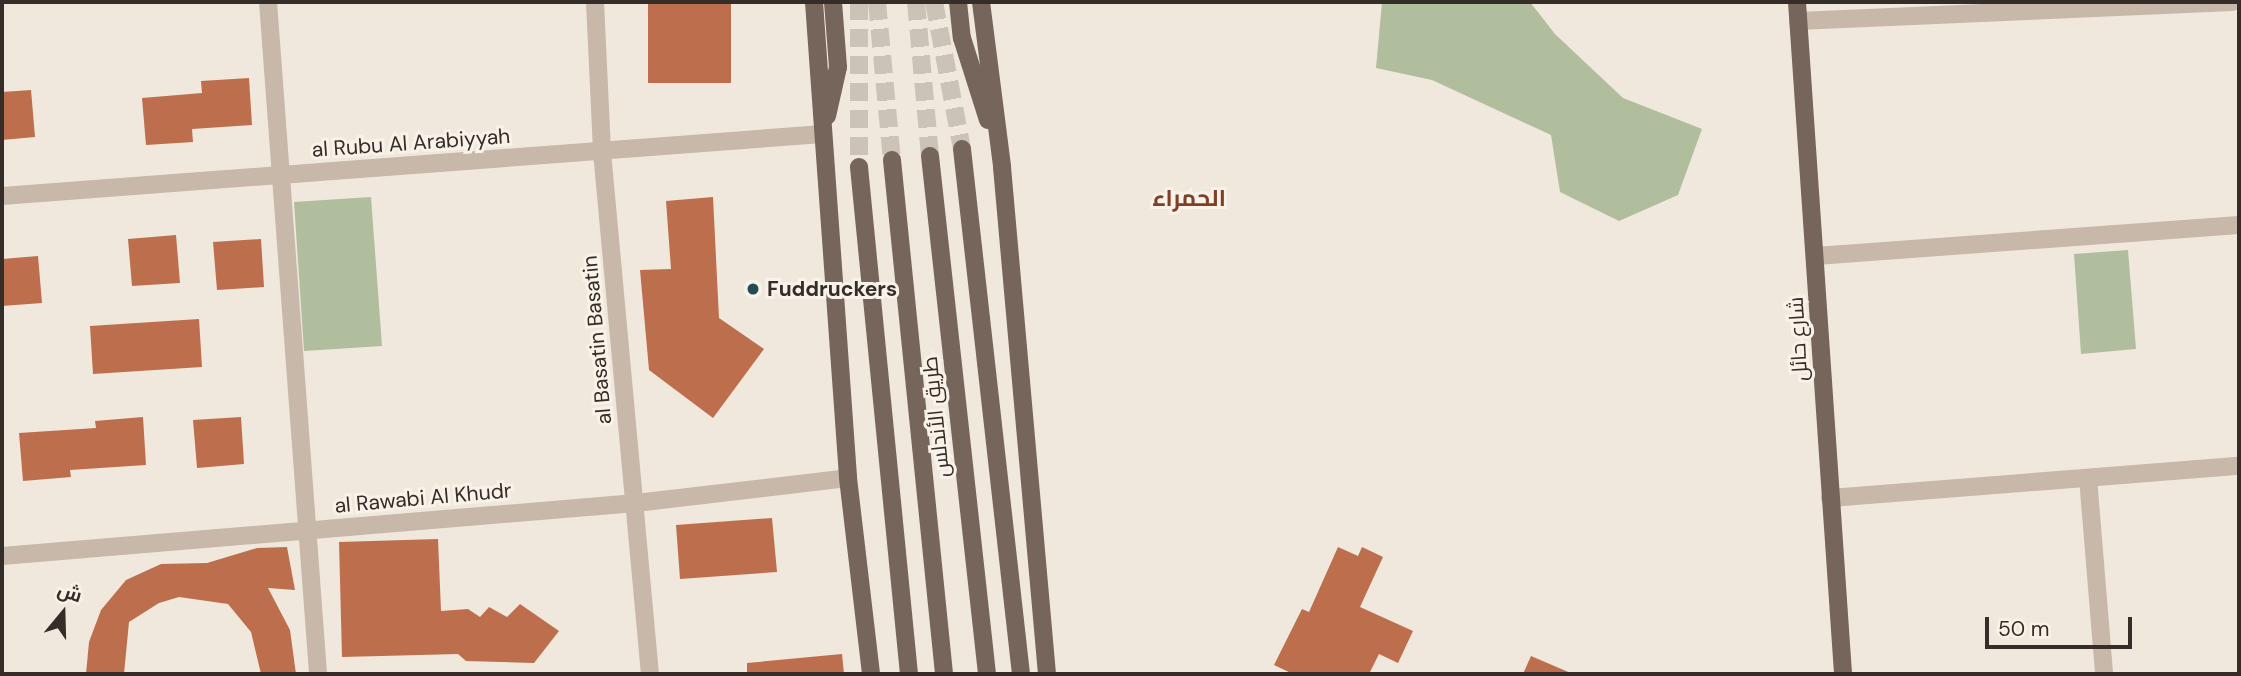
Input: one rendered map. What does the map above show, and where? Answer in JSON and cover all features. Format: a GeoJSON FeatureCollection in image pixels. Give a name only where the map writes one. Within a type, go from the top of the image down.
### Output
{"type":"FeatureCollection","features":[{"type":"Feature","properties":{"kind":"main road"},"geometry":{"type":"LineString","coordinates":[[814,2],[848,478],[871,674]]}},
{"type":"Feature","properties":{"kind":"main road"},"geometry":{"type":"LineString","coordinates":[[823,134],[838,67],[833,2]]}},
{"type":"Feature","properties":{"kind":"main road"},"geometry":{"type":"LineString","coordinates":[[958,2],[962,38],[1002,167]]}},
{"type":"Feature","properties":{"kind":"main road"},"geometry":{"type":"LineString","coordinates":[[981,2],[1002,167],[1047,674]]}},
{"type":"Feature","properties":{"kind":"main road","name":"شارع حائل"},"geometry":{"type":"LineString","coordinates":[[1797,2],[1843,674]]}},
{"type":"Feature","properties":{"kind":"main road"},"geometry":{"type":"LineString","coordinates":[[962,149],[1021,674]]}},
{"type":"Feature","properties":{"kind":"main road","name":"طريق الأندلس"},"geometry":{"type":"LineString","coordinates":[[930,156],[987,674]]}},
{"type":"Feature","properties":{"kind":"main road","name":"طريق الأندلس"},"geometry":{"type":"LineString","coordinates":[[891,160],[944,674]]}},
{"type":"Feature","properties":{"kind":"main road"},"geometry":{"type":"LineString","coordinates":[[859,167],[909,674]]}},
{"type":"Feature","properties":{"kind":"street"},"geometry":{"type":"LineString","coordinates":[[268,2],[318,674]]}},
{"type":"Feature","properties":{"kind":"street","name":"al Basatin Basatin"},"geometry":{"type":"LineString","coordinates":[[595,2],[602,152],[650,674]]}},
{"type":"Feature","properties":{"kind":"street"},"geometry":{"type":"LineString","coordinates":[[1798,22],[2233,2]]}},
{"type":"Feature","properties":{"kind":"street","name":"al Rubu Al Arabiyyah"},"geometry":{"type":"LineString","coordinates":[[2,196],[823,134]]}},
{"type":"Feature","properties":{"kind":"street"},"geometry":{"type":"LineString","coordinates":[[1816,256],[2239,225]]}},
{"type":"Feature","properties":{"kind":"street"},"geometry":{"type":"LineString","coordinates":[[1830,498],[2239,466]]}},
{"type":"Feature","properties":{"kind":"street","name":"al Rawabi Al Khudr"},"geometry":{"type":"LineString","coordinates":[[2,556],[636,503],[848,478]]}},
{"type":"Feature","properties":{"kind":"street"},"geometry":{"type":"LineString","coordinates":[[2088,478],[2104,674]]}},
{"type":"Feature","properties":{"kind":"green space"},"geometry":{"type":"Polygon","coordinates":[[[1382,2],[1530,2],[1555,34],[1623,98],[1702,129],[1678,195],[1619,221],[1560,192],[1551,135],[1432,80],[1376,68],[1382,2]]]}},
{"type":"Feature","properties":{"kind":"green space"},"geometry":{"type":"Polygon","coordinates":[[[371,197],[382,346],[304,351],[294,202],[371,197]]]}},
{"type":"Feature","properties":{"kind":"green space"},"geometry":{"type":"Polygon","coordinates":[[[2128,250],[2136,349],[2081,354],[2074,254],[2128,250]]]}},
{"type":"Feature","properties":{"kind":"building"},"geometry":{"type":"Polygon","coordinates":[[[648,2],[731,2],[731,83],[648,83],[648,2]]]}},
{"type":"Feature","properties":{"kind":"building"},"geometry":{"type":"Polygon","coordinates":[[[249,78],[252,125],[192,129],[193,142],[146,145],[142,98],[202,93],[201,81],[249,78]]]}},
{"type":"Feature","properties":{"kind":"building"},"geometry":{"type":"Polygon","coordinates":[[[31,90],[35,137],[2,140],[2,92],[31,90]]]}},
{"type":"Feature","properties":{"kind":"building"},"geometry":{"type":"Polygon","coordinates":[[[713,197],[719,318],[764,349],[713,418],[649,370],[640,270],[671,269],[666,201],[713,197]]]}},
{"type":"Feature","properties":{"kind":"building"},"geometry":{"type":"Polygon","coordinates":[[[176,235],[180,283],[132,286],[128,239],[176,235]]]}},
{"type":"Feature","properties":{"kind":"building"},"geometry":{"type":"Polygon","coordinates":[[[261,239],[264,287],[217,290],[213,242],[261,239]]]}},
{"type":"Feature","properties":{"kind":"building"},"geometry":{"type":"Polygon","coordinates":[[[38,256],[42,303],[2,306],[2,259],[38,256]]]}},
{"type":"Feature","properties":{"kind":"building"},"geometry":{"type":"Polygon","coordinates":[[[199,319],[202,367],[93,374],[90,326],[199,319]]]}},
{"type":"Feature","properties":{"kind":"building"},"geometry":{"type":"Polygon","coordinates":[[[143,417],[146,465],[70,470],[71,477],[23,481],[19,433],[96,428],[95,421],[143,417]]]}},
{"type":"Feature","properties":{"kind":"building"},"geometry":{"type":"Polygon","coordinates":[[[241,417],[244,464],[197,468],[193,420],[241,417]]]}},
{"type":"Feature","properties":{"kind":"building"},"geometry":{"type":"Polygon","coordinates":[[[772,518],[777,572],[680,579],[676,525],[772,518]]]}},
{"type":"Feature","properties":{"kind":"building"},"geometry":{"type":"Polygon","coordinates":[[[438,539],[441,611],[468,609],[480,617],[489,607],[507,617],[520,604],[559,631],[534,663],[466,661],[458,654],[342,657],[339,542],[438,539]]]}},
{"type":"Feature","properties":{"kind":"building"},"geometry":{"type":"Polygon","coordinates":[[[287,547],[295,590],[268,588],[290,630],[296,674],[261,674],[251,632],[228,604],[179,597],[159,603],[129,622],[124,674],[86,674],[89,642],[101,610],[126,580],[161,564],[207,563],[257,548],[287,547]]]}},
{"type":"Feature","properties":{"kind":"building"},"geometry":{"type":"Polygon","coordinates":[[[1338,547],[1358,556],[1362,547],[1383,557],[1360,607],[1413,631],[1398,663],[1379,654],[1369,674],[1293,674],[1274,665],[1302,609],[1309,612],[1338,547]]]}},
{"type":"Feature","properties":{"kind":"building"},"geometry":{"type":"Polygon","coordinates":[[[842,654],[844,674],[747,674],[747,663],[842,654]]]}},
{"type":"Feature","properties":{"kind":"building"},"geometry":{"type":"Polygon","coordinates":[[[1531,656],[1573,674],[1523,674],[1531,656]]]}},
{"type":"Feature","properties":{"kind":"tunnel"},"geometry":{"type":"LineString","coordinates":[[859,2],[859,167]]}},
{"type":"Feature","properties":{"kind":"tunnel"},"geometry":{"type":"LineString","coordinates":[[877,2],[892,160]]}},
{"type":"Feature","properties":{"kind":"tunnel"},"geometry":{"type":"LineString","coordinates":[[916,2],[930,156]]}},
{"type":"Feature","properties":{"kind":"tunnel"},"geometry":{"type":"LineString","coordinates":[[934,2],[962,149]]}},
{"type":"Feature","properties":{"kind":"place","name":"Fuddruckers"},"geometry":{"type":"Point","coordinates":[753,289]}},
{"type":"Feature","properties":{"kind":"district","name":"الحمراء"},"geometry":{"type":"Point","coordinates":[1189,198]}}]}
